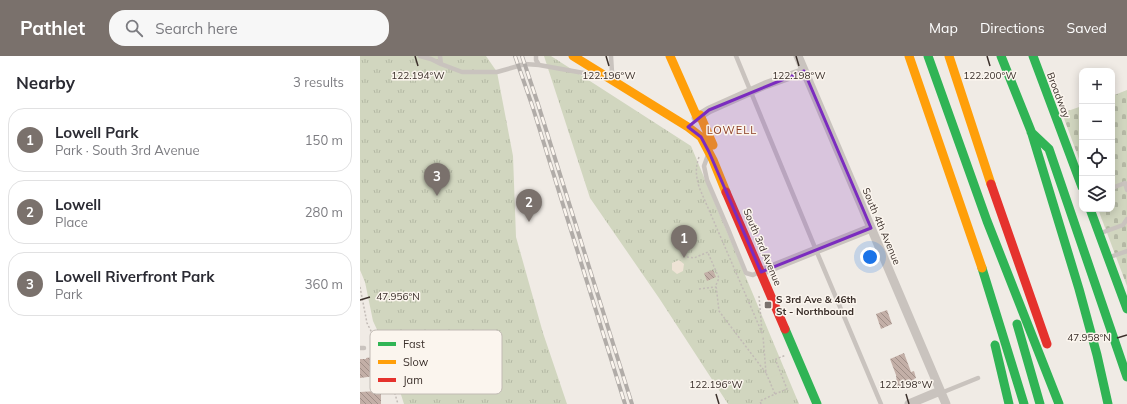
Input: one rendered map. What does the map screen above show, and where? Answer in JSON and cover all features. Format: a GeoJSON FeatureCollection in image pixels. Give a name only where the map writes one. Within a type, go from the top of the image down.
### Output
{"type":"FeatureCollection","features":[{"type":"Feature","properties":{"kind":"main road","name":"South 3rd Avenue"},"geometry":{"type":"LineString","coordinates":[[573,56],[688,127],[704,141],[729,196],[817,404]]}},
{"type":"Feature","properties":{"kind":"main road"},"geometry":{"type":"LineString","coordinates":[[670,56],[698,116],[709,134],[718,156],[729,196]]}},
{"type":"Feature","properties":{"kind":"main road"},"geometry":{"type":"LineString","coordinates":[[909,56],[963,210],[1024,404]]}},
{"type":"Feature","properties":{"kind":"main road"},"geometry":{"type":"LineString","coordinates":[[928,56],[987,221],[1059,404]]}},
{"type":"Feature","properties":{"kind":"main road"},"geometry":{"type":"LineString","coordinates":[[949,56],[998,205],[1051,353]]}},
{"type":"Feature","properties":{"kind":"main road"},"geometry":{"type":"LineString","coordinates":[[1001,56],[1031,131],[1079,289],[1097,355],[1108,404]]}},
{"type":"Feature","properties":{"kind":"main road","name":"Broadway"},"geometry":{"type":"LineString","coordinates":[[1033,56],[1079,179]]}},
{"type":"Feature","properties":{"kind":"main road"},"geometry":{"type":"LineString","coordinates":[[1031,131],[1049,149],[1127,377]]}},
{"type":"Feature","properties":{"kind":"main road"},"geometry":{"type":"LineString","coordinates":[[963,210],[1009,404]]}},
{"type":"Feature","properties":{"kind":"main road"},"geometry":{"type":"LineString","coordinates":[[1091,212],[1126,305]]}},
{"type":"Feature","properties":{"kind":"main road"},"geometry":{"type":"LineString","coordinates":[[987,221],[1040,404]]}},
{"type":"Feature","properties":{"kind":"street","name":"South 4th Avenue"},"geometry":{"type":"LineString","coordinates":[[798,56],[946,404]]}},
{"type":"Feature","properties":{"kind":"street"},"geometry":{"type":"LineString","coordinates":[[688,127],[698,116],[765,85],[804,71]]}},
{"type":"Feature","properties":{"kind":"street"},"geometry":{"type":"LineString","coordinates":[[761,272],[871,228]]}},
{"type":"Feature","properties":{"kind":"street"},"geometry":{"type":"LineString","coordinates":[[909,404],[940,392]]}},
{"type":"Feature","properties":{"kind":"lane"},"geometry":{"type":"LineString","coordinates":[[420,56],[462,72],[497,72],[525,64],[539,65],[607,78],[612,73],[611,56]]}},
{"type":"Feature","properties":{"kind":"lane"},"geometry":{"type":"LineString","coordinates":[[440,56],[441,64]]}},
{"type":"Feature","properties":{"kind":"lane"},"geometry":{"type":"LineString","coordinates":[[536,56],[536,60],[539,65]]}},
{"type":"Feature","properties":{"kind":"lane"},"geometry":{"type":"LineString","coordinates":[[736,56],[881,404]]}},
{"type":"Feature","properties":{"kind":"lane"},"geometry":{"type":"LineString","coordinates":[[710,152],[704,166],[707,180],[746,273],[752,275],[761,272]]}},
{"type":"Feature","properties":{"kind":"lane"},"geometry":{"type":"LineString","coordinates":[[1115,187],[1124,184],[1127,190]]}},
{"type":"Feature","properties":{"kind":"lane"},"geometry":{"type":"LineString","coordinates":[[1099,233],[1123,225],[1127,219]]}},
{"type":"Feature","properties":{"kind":"lane"},"geometry":{"type":"LineString","coordinates":[[1108,258],[1127,251]]}},
{"type":"Feature","properties":{"kind":"lane"},"geometry":{"type":"LineString","coordinates":[[940,392],[978,378]]}},
{"type":"Feature","properties":{"kind":"path"},"geometry":{"type":"LineString","coordinates":[[704,141],[696,166],[696,176],[699,187],[763,335]]}},
{"type":"Feature","properties":{"kind":"path"},"geometry":{"type":"LineString","coordinates":[[687,257],[694,258],[708,252],[719,278],[716,287],[719,311],[766,373],[774,394]]}},
{"type":"Feature","properties":{"kind":"path"},"geometry":{"type":"LineString","coordinates":[[699,289],[716,287]]}},
{"type":"Feature","properties":{"kind":"path"},"geometry":{"type":"LineString","coordinates":[[766,373],[759,290],[768,287]]}},
{"type":"Feature","properties":{"kind":"path"},"geometry":{"type":"LineString","coordinates":[[360,288],[367,323],[370,330]]}},
{"type":"Feature","properties":{"kind":"path"},"geometry":{"type":"LineString","coordinates":[[761,404],[760,401],[787,389],[776,364],[776,359],[795,352]]}},
{"type":"Feature","properties":{"kind":"path"},"geometry":{"type":"LineString","coordinates":[[395,394],[398,404]]}},
{"type":"Feature","properties":{"kind":"highlighted area"},"geometry":{"type":"Polygon","coordinates":[[[804,71],[871,228],[761,272],[709,152],[701,137],[688,127],[709,110],[804,71]]]}},
{"type":"Feature","properties":{"kind":"green space"},"geometry":{"type":"Polygon","coordinates":[[[360,56],[486,56],[497,72],[513,156],[516,237],[543,333],[567,404],[404,404],[401,394],[502,394],[502,330],[377,330],[373,321],[365,282],[360,270],[360,56]]]}},
{"type":"Feature","properties":{"kind":"green space"},"geometry":{"type":"Polygon","coordinates":[[[544,56],[551,56],[691,146],[799,404],[728,404],[659,298],[590,198],[544,56]]]}},
{"type":"Feature","properties":{"kind":"green space"},"geometry":{"type":"Polygon","coordinates":[[[1127,90],[1127,286],[1099,212],[1115,212],[1115,95],[1127,90]]]}},
{"type":"Feature","properties":{"kind":"green space"},"geometry":{"type":"Polygon","coordinates":[[[1079,107],[1079,159],[1062,113],[1079,107]]]}},
{"type":"Feature","properties":{"kind":"green space"},"geometry":{"type":"Polygon","coordinates":[[[779,374],[785,389],[775,393],[769,378],[779,374]]]}},
{"type":"Feature","properties":{"kind":"green space"},"geometry":{"type":"Polygon","coordinates":[[[781,394],[785,404],[762,404],[762,402],[781,394]]]}},
{"type":"Feature","properties":{"kind":"shaded area"},"geometry":{"type":"Polygon","coordinates":[[[679,260],[684,264],[683,271],[677,274],[672,270],[672,263],[679,260]]]}},
{"type":"Feature","properties":{"kind":"building"},"geometry":{"type":"Polygon","coordinates":[[[713,270],[716,277],[707,281],[704,273],[713,270]]]}},
{"type":"Feature","properties":{"kind":"building"},"geometry":{"type":"Polygon","coordinates":[[[887,310],[892,324],[881,329],[876,314],[887,310]]]}},
{"type":"Feature","properties":{"kind":"building"},"geometry":{"type":"Polygon","coordinates":[[[904,353],[911,372],[914,371],[916,378],[914,379],[916,383],[899,389],[890,359],[904,353]]]}},
{"type":"Feature","properties":{"kind":"building"},"geometry":{"type":"Polygon","coordinates":[[[370,357],[370,377],[360,378],[360,359],[370,357]]]}},
{"type":"Feature","properties":{"kind":"building"},"geometry":{"type":"Polygon","coordinates":[[[370,391],[370,394],[381,394],[381,404],[360,404],[360,392],[370,391]]]}},
{"type":"Feature","properties":{"kind":"railway"},"geometry":{"type":"LineString","coordinates":[[515,56],[532,105],[625,404]]}},
{"type":"Feature","properties":{"kind":"railway"},"geometry":{"type":"LineString","coordinates":[[522,56],[632,404]]}},
{"type":"Feature","properties":{"kind":"traffic: fast"},"geometry":{"type":"LineString","coordinates":[[928,56],[987,221],[1059,404]]}},
{"type":"Feature","properties":{"kind":"traffic: fast"},"geometry":{"type":"LineString","coordinates":[[1001,56],[1031,131],[1079,289],[1097,355],[1108,404]]}},
{"type":"Feature","properties":{"kind":"traffic: fast"},"geometry":{"type":"LineString","coordinates":[[1033,56],[1079,179]]}},
{"type":"Feature","properties":{"kind":"traffic: fast"},"geometry":{"type":"LineString","coordinates":[[1031,132],[1049,149],[1127,377]]}},
{"type":"Feature","properties":{"kind":"traffic: fast"},"geometry":{"type":"LineString","coordinates":[[1091,212],[1127,309]]}},
{"type":"Feature","properties":{"kind":"traffic: fast"},"geometry":{"type":"LineString","coordinates":[[982,268],[1024,404]]}},
{"type":"Feature","properties":{"kind":"traffic: fast"},"geometry":{"type":"LineString","coordinates":[[1017,324],[1040,404]]}},
{"type":"Feature","properties":{"kind":"traffic: fast"},"geometry":{"type":"LineString","coordinates":[[785,329],[817,404]]}},
{"type":"Feature","properties":{"kind":"traffic: fast"},"geometry":{"type":"LineString","coordinates":[[995,345],[1009,404]]}},
{"type":"Feature","properties":{"kind":"traffic: slow"},"geometry":{"type":"LineString","coordinates":[[573,56],[688,127],[701,137],[713,160],[726,192]]}},
{"type":"Feature","properties":{"kind":"traffic: slow"},"geometry":{"type":"LineString","coordinates":[[670,56],[697,117]]}},
{"type":"Feature","properties":{"kind":"traffic: slow"},"geometry":{"type":"LineString","coordinates":[[909,56],[982,268]]}},
{"type":"Feature","properties":{"kind":"traffic: slow"},"geometry":{"type":"LineString","coordinates":[[949,56],[991,184]]}},
{"type":"Feature","properties":{"kind":"traffic: slow"},"geometry":{"type":"LineString","coordinates":[[700,115],[713,145]]}},
{"type":"Feature","properties":{"kind":"traffic: jam"},"geometry":{"type":"LineString","coordinates":[[991,184],[1047,344]]}},
{"type":"Feature","properties":{"kind":"traffic: jam"},"geometry":{"type":"LineString","coordinates":[[726,192],[785,329]]}},
{"type":"Feature","properties":{"kind":"place","name":"Lowell Riverfront Park"},"geometry":{"type":"Point","coordinates":[437,196]}},
{"type":"Feature","properties":{"kind":"place","name":"Lowell"},"geometry":{"type":"Point","coordinates":[529,222]}},
{"type":"Feature","properties":{"kind":"place","name":"Lowell Park"},"geometry":{"type":"Point","coordinates":[684,258]}},
{"type":"Feature","properties":{"kind":"place","name":"S 3rd Ave & 46th St - Northbound"},"geometry":{"type":"Point","coordinates":[768,305]}},
{"type":"Feature","properties":{"kind":"district","name":"LOWELL"},"geometry":{"type":"Point","coordinates":[732,130]}}]}
